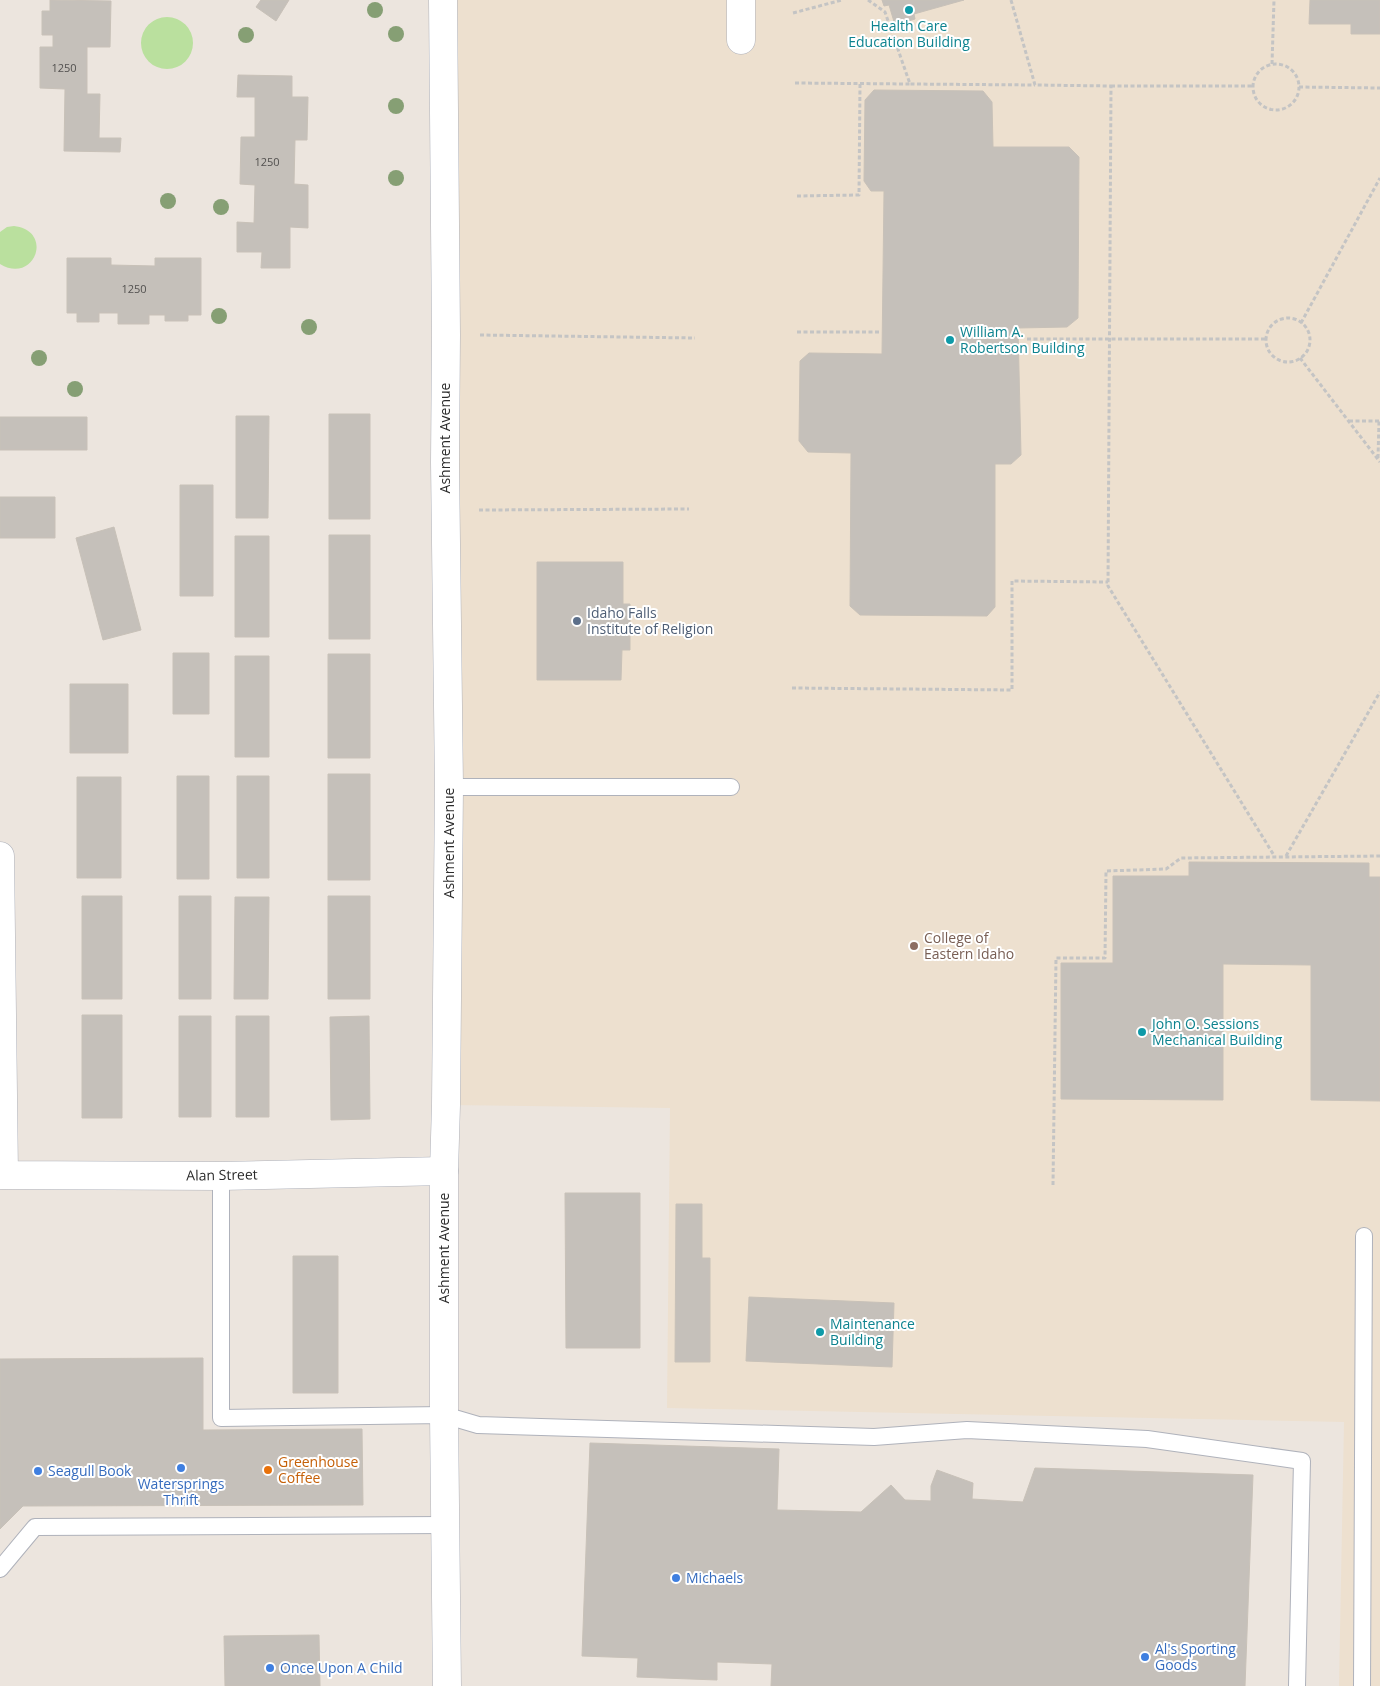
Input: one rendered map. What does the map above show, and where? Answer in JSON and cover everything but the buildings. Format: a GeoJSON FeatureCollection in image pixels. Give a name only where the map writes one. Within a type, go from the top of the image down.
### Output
{"type":"FeatureCollection","features":[{"type":"Feature","properties":{"kind":"street","name":"Ashment Avenue"},"geometry":{"type":"LineString","coordinates":[[443,0],[445,480],[449,787],[444,1171],[447,1686]]}},
{"type":"Feature","properties":{"kind":"street"},"geometry":{"type":"LineString","coordinates":[[741,0],[741,40]]}},
{"type":"Feature","properties":{"kind":"street"},"geometry":{"type":"LineString","coordinates":[[0,856],[2,1175]]}},
{"type":"Feature","properties":{"kind":"street","name":"Alan Street"},"geometry":{"type":"LineString","coordinates":[[2,1175],[220,1176],[444,1171]]}},
{"type":"Feature","properties":{"kind":"lane"},"geometry":{"type":"LineString","coordinates":[[449,787],[731,787]]}},
{"type":"Feature","properties":{"kind":"lane"},"geometry":{"type":"LineString","coordinates":[[220,1176],[221,1418],[444,1415],[478,1425],[874,1437],[967,1430],[1147,1439],[1302,1461],[1297,1686]]}},
{"type":"Feature","properties":{"kind":"lane"},"geometry":{"type":"LineString","coordinates":[[1362,1686],[1364,1236]]}},
{"type":"Feature","properties":{"kind":"lane"},"geometry":{"type":"LineString","coordinates":[[0,1569],[35,1527],[445,1525]]}},
{"type":"Feature","properties":{"kind":"path"},"geometry":{"type":"LineString","coordinates":[[793,13],[842,0]]}},
{"type":"Feature","properties":{"kind":"path"},"geometry":{"type":"LineString","coordinates":[[868,0],[885,12],[910,84]]}},
{"type":"Feature","properties":{"kind":"path"},"geometry":{"type":"LineString","coordinates":[[1011,0],[1034,85]]}},
{"type":"Feature","properties":{"kind":"path"},"geometry":{"type":"LineString","coordinates":[[1272,64],[1274,0]]}},
{"type":"Feature","properties":{"kind":"path"},"geometry":{"type":"LineString","coordinates":[[1272,64],[1280,64],[1288,68],[1294,72],[1298,79],[1298,95],[1294,101],[1282,110],[1262,106],[1256,100],[1252,86],[1254,78],[1259,72],[1265,66],[1272,64]]}},
{"type":"Feature","properties":{"kind":"path"},"geometry":{"type":"LineString","coordinates":[[795,83],[1252,86]]}},
{"type":"Feature","properties":{"kind":"path"},"geometry":{"type":"LineString","coordinates":[[797,196],[859,195],[860,84]]}},
{"type":"Feature","properties":{"kind":"path"},"geometry":{"type":"LineString","coordinates":[[1112,86],[1108,586],[1275,857]]}},
{"type":"Feature","properties":{"kind":"path"},"geometry":{"type":"LineString","coordinates":[[1299,87],[1380,88]]}},
{"type":"Feature","properties":{"kind":"path"},"geometry":{"type":"LineString","coordinates":[[1301,323],[1380,178]]}},
{"type":"Feature","properties":{"kind":"path"},"geometry":{"type":"LineString","coordinates":[[1284,318],[1292,318],[1301,323],[1309,332],[1309,348],[1300,358],[1287,362],[1274,358],[1266,347],[1265,339],[1271,325],[1277,320],[1284,318]]}},
{"type":"Feature","properties":{"kind":"path"},"geometry":{"type":"LineString","coordinates":[[797,332],[879,332]]}},
{"type":"Feature","properties":{"kind":"path"},"geometry":{"type":"LineString","coordinates":[[480,335],[695,338]]}},
{"type":"Feature","properties":{"kind":"path"},"geometry":{"type":"LineString","coordinates":[[1027,339],[1265,339]]}},
{"type":"Feature","properties":{"kind":"path"},"geometry":{"type":"LineString","coordinates":[[1300,358],[1348,421],[1377,454]]}},
{"type":"Feature","properties":{"kind":"path"},"geometry":{"type":"LineString","coordinates":[[1348,421],[1379,421],[1377,454],[1379,461]]}},
{"type":"Feature","properties":{"kind":"path"},"geometry":{"type":"LineString","coordinates":[[479,510],[689,509]]}},
{"type":"Feature","properties":{"kind":"path"},"geometry":{"type":"LineString","coordinates":[[792,688],[1012,690],[1012,581],[1108,582]]}},
{"type":"Feature","properties":{"kind":"path"},"geometry":{"type":"LineString","coordinates":[[1285,857],[1380,692]]}},
{"type":"Feature","properties":{"kind":"path"},"geometry":{"type":"LineString","coordinates":[[1053,1185],[1056,958],[1105,958],[1106,871],[1166,869],[1181,858],[1380,856]]}},
{"type":"Feature","properties":{"kind":"shaded area","name":"College of Eastern Idaho"},"geometry":{"type":"Polygon","coordinates":[[[443,0],[1380,0],[1380,1686],[1339,1686],[1344,1422],[667,1408],[670,1108],[446,1105],[443,0]]]}},
{"type":"Feature","properties":{"kind":"green space"},"geometry":{"type":"Polygon","coordinates":[[[162,17],[172,17],[181,21],[189,29],[193,43],[189,57],[181,65],[172,69],[162,69],[153,65],[145,57],[141,48],[141,38],[145,29],[153,21],[162,17]]]}},
{"type":"Feature","properties":{"kind":"green space"},"geometry":{"type":"Polygon","coordinates":[[[14,226],[27,230],[34,237],[37,246],[35,255],[30,263],[22,268],[12,269],[0,264],[0,232],[7,227],[14,226]]]}},
{"type":"Feature","properties":{"kind":"place","name":"Health Care Education Building"},"geometry":{"type":"Point","coordinates":[909,10]}},
{"type":"Feature","properties":{"kind":"place","name":"William A. Robertson Building"},"geometry":{"type":"Point","coordinates":[950,340]}},
{"type":"Feature","properties":{"kind":"place","name":"Idaho Falls Institute of Religion"},"geometry":{"type":"Point","coordinates":[577,621]}},
{"type":"Feature","properties":{"kind":"place","name":"College of Eastern Idaho"},"geometry":{"type":"Point","coordinates":[914,946]}},
{"type":"Feature","properties":{"kind":"place","name":"John O. Sessions Mechanical Building"},"geometry":{"type":"Point","coordinates":[1142,1032]}},
{"type":"Feature","properties":{"kind":"place","name":"Maintenance Building"},"geometry":{"type":"Point","coordinates":[820,1332]}},
{"type":"Feature","properties":{"kind":"place","name":"Watersprings Thrift"},"geometry":{"type":"Point","coordinates":[181,1468]}},
{"type":"Feature","properties":{"kind":"place","name":"Greenhouse Coffee"},"geometry":{"type":"Point","coordinates":[268,1470]}},
{"type":"Feature","properties":{"kind":"place","name":"Seagull Book"},"geometry":{"type":"Point","coordinates":[38,1471]}},
{"type":"Feature","properties":{"kind":"place","name":"Michaels"},"geometry":{"type":"Point","coordinates":[676,1578]}},
{"type":"Feature","properties":{"kind":"place","name":"Al's Sporting Goods"},"geometry":{"type":"Point","coordinates":[1145,1657]}},
{"type":"Feature","properties":{"kind":"place","name":"Once Upon A Child"},"geometry":{"type":"Point","coordinates":[270,1668]}}]}
